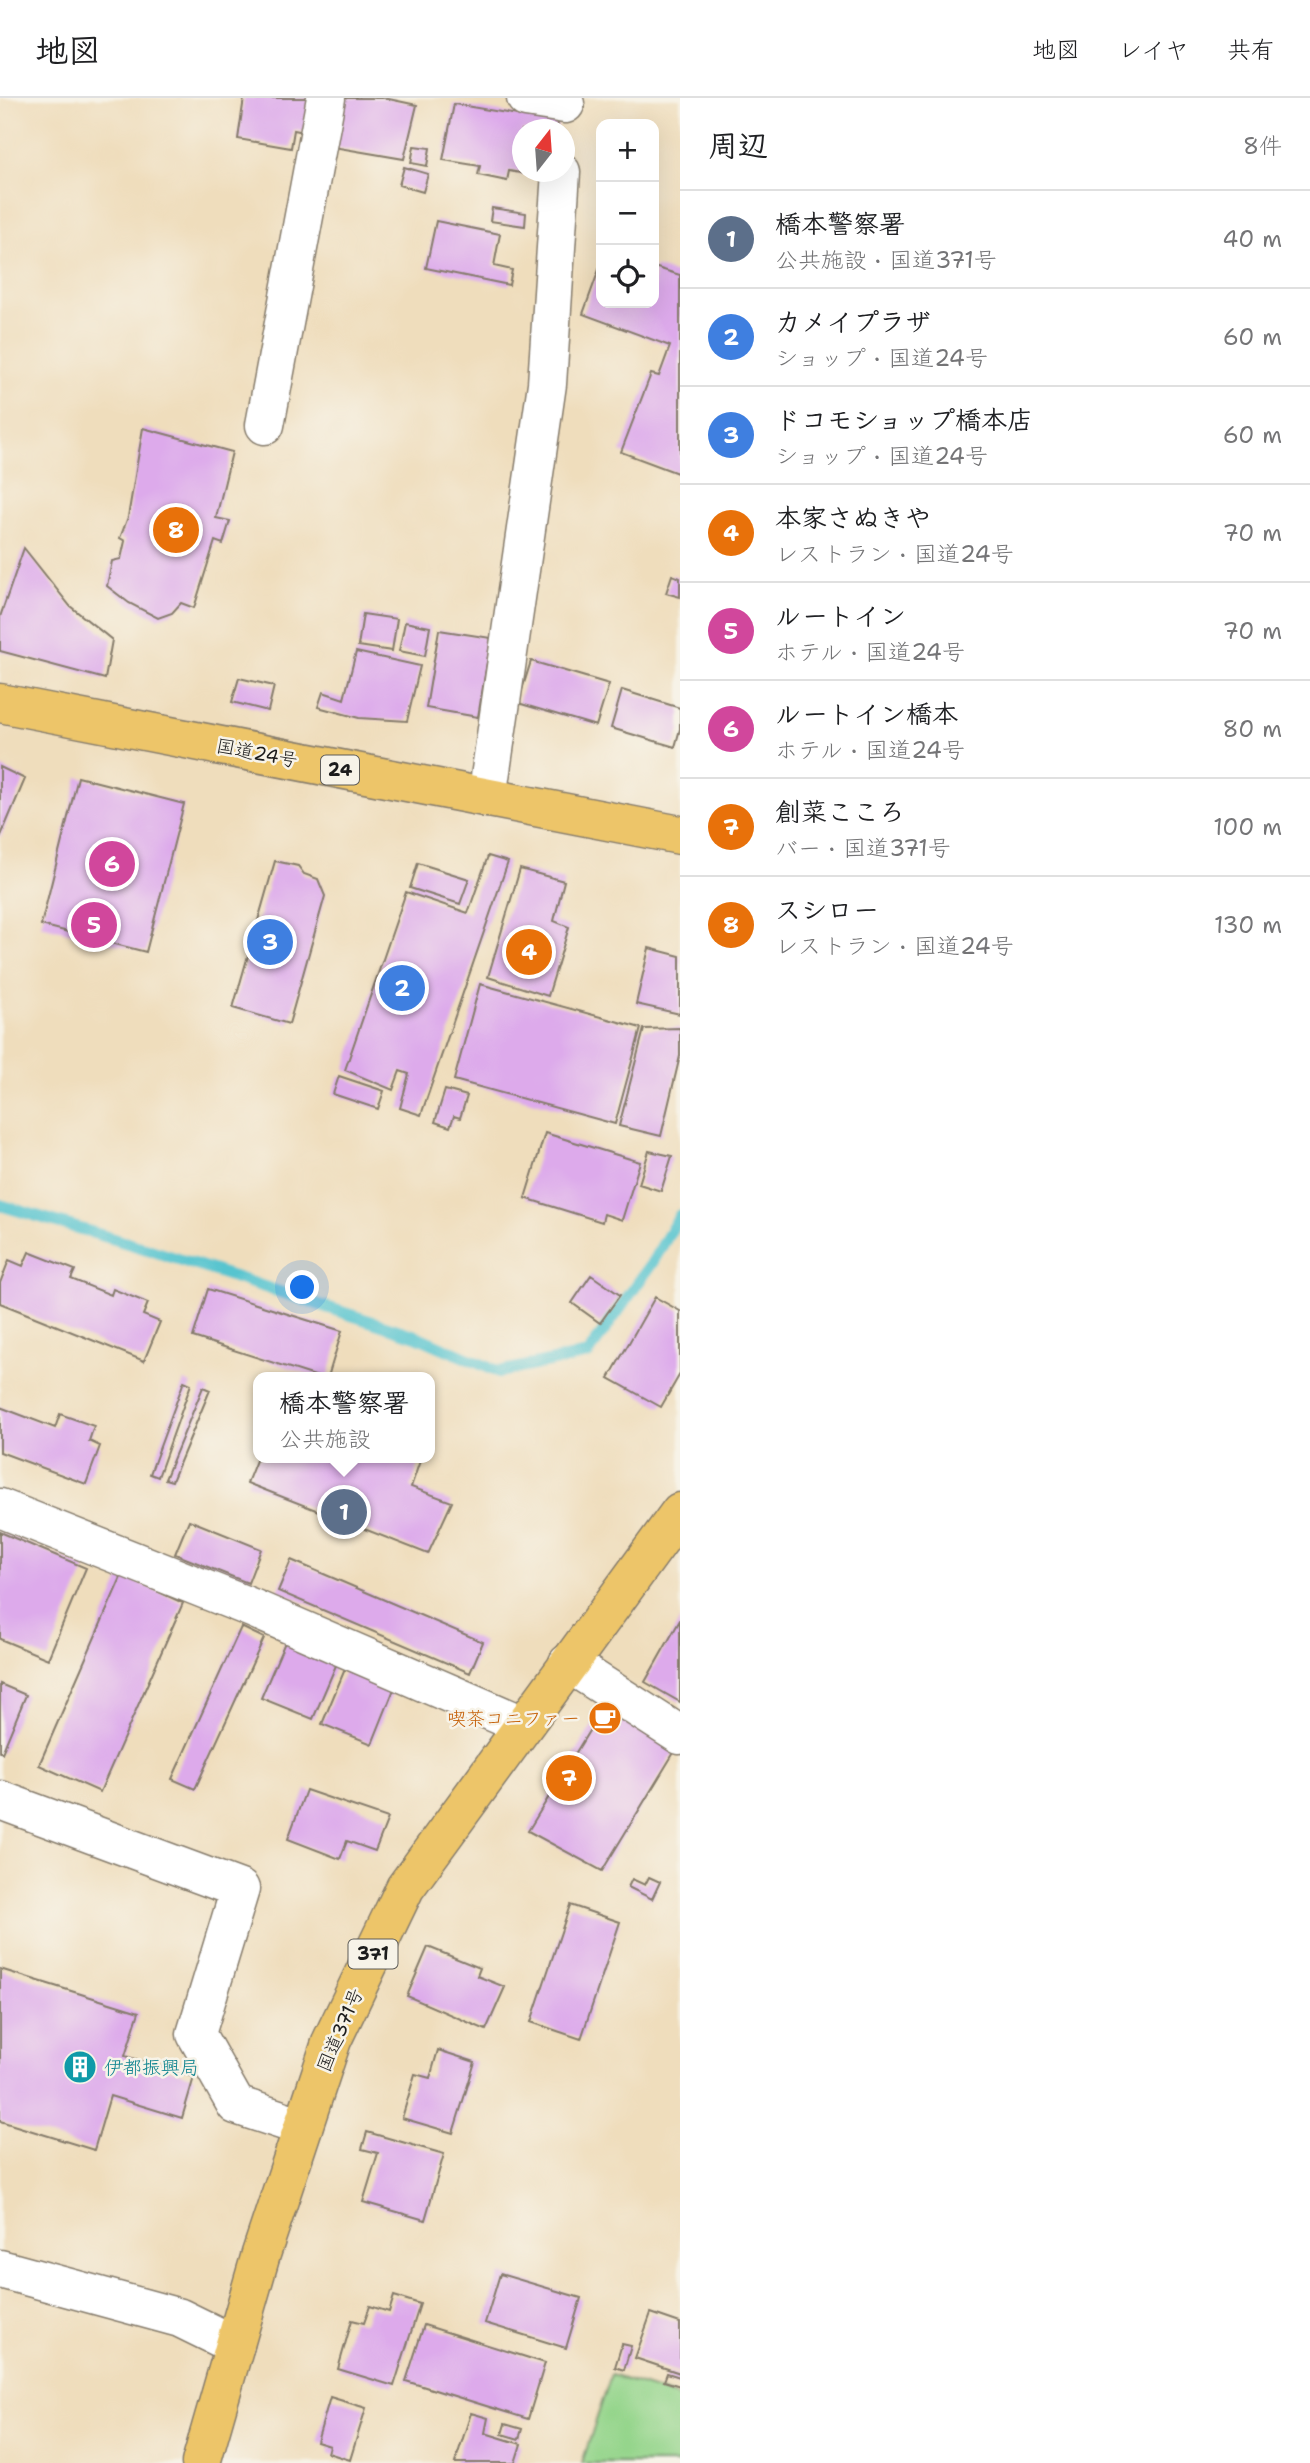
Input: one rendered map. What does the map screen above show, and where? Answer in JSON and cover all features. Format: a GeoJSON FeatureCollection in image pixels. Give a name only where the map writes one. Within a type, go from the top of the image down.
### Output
{"type":"FeatureCollection","features":[{"type":"Feature","properties":{"kind":"highway","name":"国道24号"},"geometry":{"type":"LineString","coordinates":[[0,703],[680,835]]}},
{"type":"Feature","properties":{"kind":"highway","name":"国道371号"},"geometry":{"type":"LineString","coordinates":[[201,2463],[261,2254],[332,2040],[405,1888],[680,1512]]}},
{"type":"Feature","properties":{"kind":"street"},"geometry":{"type":"LineString","coordinates":[[265,425],[326,98]]}},
{"type":"Feature","properties":{"kind":"street"},"geometry":{"type":"LineString","coordinates":[[526,98],[565,110]]}},
{"type":"Feature","properties":{"kind":"street"},"geometry":{"type":"LineString","coordinates":[[487,798],[547,384],[560,182]]}},
{"type":"Feature","properties":{"kind":"street"},"geometry":{"type":"LineString","coordinates":[[0,1508],[252,1608],[523,1725]]}},
{"type":"Feature","properties":{"kind":"street"},"geometry":{"type":"LineString","coordinates":[[568,1663],[680,1735]]}},
{"type":"Feature","properties":{"kind":"street"},"geometry":{"type":"LineString","coordinates":[[0,1800],[240,1889],[196,2034],[236,2105],[303,2127]]}},
{"type":"Feature","properties":{"kind":"street"},"geometry":{"type":"LineString","coordinates":[[0,2269],[180,2318],[235,2345]]}},
{"type":"Feature","properties":{"kind":"green space"},"geometry":{"type":"Polygon","coordinates":[[[611,2375],[680,2398],[680,2463],[582,2463],[611,2375]]]}},
{"type":"Feature","properties":{"kind":"building"},"geometry":{"type":"Polygon","coordinates":[[[244,98],[314,98],[309,133],[294,130],[291,148],[238,139],[244,98]]]}},
{"type":"Feature","properties":{"kind":"building"},"geometry":{"type":"Polygon","coordinates":[[[342,98],[384,98],[417,105],[404,159],[333,147],[342,98]]]}},
{"type":"Feature","properties":{"kind":"building"},"geometry":{"type":"Polygon","coordinates":[[[454,104],[541,119],[512,119],[512,172],[509,171],[507,181],[478,175],[480,166],[443,160],[454,104]]]}},
{"type":"Feature","properties":{"kind":"building"},"geometry":{"type":"Polygon","coordinates":[[[414,146],[430,148],[427,166],[411,163],[414,146]]]}},
{"type":"Feature","properties":{"kind":"building"},"geometry":{"type":"Polygon","coordinates":[[[404,167],[428,174],[423,192],[399,185],[404,167]]]}},
{"type":"Feature","properties":{"kind":"building"},"geometry":{"type":"Polygon","coordinates":[[[492,208],[526,213],[525,226],[490,221],[492,208]]]}},
{"type":"Feature","properties":{"kind":"building"},"geometry":{"type":"Polygon","coordinates":[[[436,221],[500,234],[494,266],[512,270],[509,285],[426,268],[436,221]]]}},
{"type":"Feature","properties":{"kind":"building"},"geometry":{"type":"Polygon","coordinates":[[[659,269],[680,275],[680,474],[621,452],[651,374],[659,376],[670,346],[583,314],[596,278],[596,308],[659,308],[659,269]]]}},
{"type":"Feature","properties":{"kind":"building"},"geometry":{"type":"Polygon","coordinates":[[[143,428],[232,452],[216,518],[230,521],[223,544],[215,541],[194,608],[181,603],[172,613],[158,618],[129,603],[107,586],[112,561],[121,559],[125,541],[120,538],[128,517],[143,428]]]}},
{"type":"Feature","properties":{"kind":"building"},"geometry":{"type":"Polygon","coordinates":[[[24,548],[70,606],[112,640],[105,679],[0,651],[0,617],[24,548]]]}},
{"type":"Feature","properties":{"kind":"building"},"geometry":{"type":"Polygon","coordinates":[[[672,575],[680,578],[680,597],[666,593],[672,575]]]}},
{"type":"Feature","properties":{"kind":"building"},"geometry":{"type":"Polygon","coordinates":[[[363,614],[397,619],[392,651],[358,646],[363,614]]]}},
{"type":"Feature","properties":{"kind":"building"},"geometry":{"type":"Polygon","coordinates":[[[405,622],[430,627],[425,656],[399,651],[405,622]]]}},
{"type":"Feature","properties":{"kind":"building"},"geometry":{"type":"Polygon","coordinates":[[[439,630],[491,638],[478,717],[426,708],[439,630]]]}},
{"type":"Feature","properties":{"kind":"building"},"geometry":{"type":"Polygon","coordinates":[[[356,652],[420,666],[407,721],[359,718],[318,707],[323,692],[344,699],[356,652]]]}},
{"type":"Feature","properties":{"kind":"building"},"geometry":{"type":"Polygon","coordinates":[[[531,661],[609,684],[596,726],[518,703],[531,661]]]}},
{"type":"Feature","properties":{"kind":"building"},"geometry":{"type":"Polygon","coordinates":[[[239,678],[274,686],[268,711],[232,702],[239,678]]]}},
{"type":"Feature","properties":{"kind":"building"},"geometry":{"type":"Polygon","coordinates":[[[622,690],[680,708],[680,729],[675,747],[611,728],[622,690]]]}},
{"type":"Feature","properties":{"kind":"building"},"geometry":{"type":"Polygon","coordinates":[[[0,767],[25,779],[0,838],[0,767]]]}},
{"type":"Feature","properties":{"kind":"building"},"geometry":{"type":"Polygon","coordinates":[[[78,777],[184,804],[146,952],[41,925],[78,777]]]}},
{"type":"Feature","properties":{"kind":"building"},"geometry":{"type":"Polygon","coordinates":[[[488,856],[508,862],[421,1115],[400,1108],[409,1074],[400,1071],[393,1090],[345,1070],[406,892],[468,913],[488,856]]]}},
{"type":"Feature","properties":{"kind":"building"},"geometry":{"type":"Polygon","coordinates":[[[275,861],[298,866],[304,874],[318,879],[325,896],[289,1024],[233,1008],[275,861]]]}},
{"type":"Feature","properties":{"kind":"building"},"geometry":{"type":"Polygon","coordinates":[[[418,863],[469,879],[460,904],[410,888],[418,863]]]}},
{"type":"Feature","properties":{"kind":"building"},"geometry":{"type":"Polygon","coordinates":[[[520,869],[564,881],[554,921],[569,927],[548,996],[488,977],[520,869]]]}},
{"type":"Feature","properties":{"kind":"building"},"geometry":{"type":"Polygon","coordinates":[[[649,948],[680,956],[680,1014],[636,1004],[649,948]]]}},
{"type":"Feature","properties":{"kind":"building"},"geometry":{"type":"Polygon","coordinates":[[[480,984],[641,1028],[615,1124],[454,1080],[480,984]]]}},
{"type":"Feature","properties":{"kind":"building"},"geometry":{"type":"Polygon","coordinates":[[[680,1028],[680,1056],[661,1136],[619,1126],[644,1029],[680,1028]]]}},
{"type":"Feature","properties":{"kind":"building"},"geometry":{"type":"Polygon","coordinates":[[[339,1076],[384,1091],[378,1109],[333,1094],[339,1076]]]}},
{"type":"Feature","properties":{"kind":"building"},"geometry":{"type":"Polygon","coordinates":[[[445,1090],[467,1096],[460,1118],[454,1116],[450,1127],[435,1122],[445,1090]]]}},
{"type":"Feature","properties":{"kind":"building"},"geometry":{"type":"Polygon","coordinates":[[[545,1133],[640,1162],[622,1220],[604,1214],[602,1222],[525,1198],[545,1133]]]}},
{"type":"Feature","properties":{"kind":"building"},"geometry":{"type":"Polygon","coordinates":[[[649,1151],[672,1156],[661,1191],[639,1184],[649,1151]]]}},
{"type":"Feature","properties":{"kind":"building"},"geometry":{"type":"Polygon","coordinates":[[[29,1252],[75,1270],[71,1279],[111,1295],[113,1289],[148,1303],[143,1315],[160,1322],[144,1361],[0,1303],[0,1283],[9,1260],[23,1266],[29,1252]]]}},
{"type":"Feature","properties":{"kind":"building"},"geometry":{"type":"Polygon","coordinates":[[[591,1275],[620,1295],[600,1323],[572,1303],[591,1275]]]}},
{"type":"Feature","properties":{"kind":"building"},"geometry":{"type":"Polygon","coordinates":[[[208,1289],[342,1331],[330,1372],[302,1372],[193,1337],[208,1289]]]}},
{"type":"Feature","properties":{"kind":"building"},"geometry":{"type":"Polygon","coordinates":[[[655,1297],[680,1311],[680,1374],[661,1407],[609,1378],[655,1297]]]}},
{"type":"Feature","properties":{"kind":"building"},"geometry":{"type":"Polygon","coordinates":[[[184,1381],[191,1384],[158,1477],[150,1474],[184,1381]]]}},
{"type":"Feature","properties":{"kind":"building"},"geometry":{"type":"Polygon","coordinates":[[[203,1387],[210,1390],[172,1481],[165,1479],[203,1387]]]}},
{"type":"Feature","properties":{"kind":"building"},"geometry":{"type":"Polygon","coordinates":[[[0,1407],[55,1428],[60,1414],[94,1426],[89,1441],[100,1446],[86,1484],[0,1452],[0,1407]]]}},
{"type":"Feature","properties":{"kind":"building"},"geometry":{"type":"Polygon","coordinates":[[[255,1463],[419,1463],[411,1487],[452,1502],[428,1554],[247,1483],[255,1463]]]}},
{"type":"Feature","properties":{"kind":"building"},"geometry":{"type":"Polygon","coordinates":[[[189,1520],[261,1549],[248,1583],[175,1554],[189,1520]]]}},
{"type":"Feature","properties":{"kind":"building"},"geometry":{"type":"Polygon","coordinates":[[[0,1532],[86,1568],[48,1659],[0,1639],[0,1532]]]}},
{"type":"Feature","properties":{"kind":"building"},"geometry":{"type":"Polygon","coordinates":[[[291,1560],[483,1642],[470,1673],[278,1591],[291,1560]]]}},
{"type":"Feature","properties":{"kind":"building"},"geometry":{"type":"Polygon","coordinates":[[[122,1575],[183,1603],[100,1792],[39,1765],[122,1575]]]}},
{"type":"Feature","properties":{"kind":"building"},"geometry":{"type":"Polygon","coordinates":[[[680,1620],[680,1702],[645,1682],[680,1620]]]}},
{"type":"Feature","properties":{"kind":"building"},"geometry":{"type":"Polygon","coordinates":[[[241,1627],[264,1638],[195,1789],[172,1779],[241,1627]]]}},
{"type":"Feature","properties":{"kind":"building"},"geometry":{"type":"Polygon","coordinates":[[[285,1642],[337,1663],[313,1719],[261,1698],[285,1642]]]}},
{"type":"Feature","properties":{"kind":"building"},"geometry":{"type":"Polygon","coordinates":[[[345,1669],[394,1689],[372,1744],[322,1724],[345,1669]]]}},
{"type":"Feature","properties":{"kind":"building"},"geometry":{"type":"Polygon","coordinates":[[[0,1684],[26,1695],[2,1753],[0,1752],[0,1684]]]}},
{"type":"Feature","properties":{"kind":"building"},"geometry":{"type":"Polygon","coordinates":[[[603,1708],[678,1746],[602,1871],[528,1831],[603,1708]]]}},
{"type":"Feature","properties":{"kind":"building"},"geometry":{"type":"Polygon","coordinates":[[[306,1790],[388,1818],[375,1851],[347,1841],[340,1859],[288,1839],[306,1790]]]}},
{"type":"Feature","properties":{"kind":"building"},"geometry":{"type":"Polygon","coordinates":[[[649,1877],[660,1882],[652,1899],[628,1887],[632,1879],[645,1885],[649,1877]]]}},
{"type":"Feature","properties":{"kind":"building"},"geometry":{"type":"Polygon","coordinates":[[[570,1905],[620,1922],[581,2039],[531,2022],[570,1905]]]}},
{"type":"Feature","properties":{"kind":"building"},"geometry":{"type":"Polygon","coordinates":[[[428,1947],[480,1968],[477,1976],[505,1987],[486,2030],[407,1996],[428,1947]]]}},
{"type":"Feature","properties":{"kind":"building","name":"伊都振興局"},"geometry":{"type":"Polygon","coordinates":[[[0,1969],[139,2012],[125,2056],[194,2077],[182,2118],[110,2096],[94,2150],[0,2121],[0,1969]]]}},
{"type":"Feature","properties":{"kind":"building"},"geometry":{"type":"Polygon","coordinates":[[[438,2050],[475,2062],[453,2133],[402,2118],[415,2074],[430,2078],[438,2050]]]}},
{"type":"Feature","properties":{"kind":"building"},"geometry":{"type":"Polygon","coordinates":[[[367,2132],[444,2154],[425,2220],[363,2202],[378,2153],[362,2149],[367,2132]]]}},
{"type":"Feature","properties":{"kind":"building"},"geometry":{"type":"Polygon","coordinates":[[[500,2274],[581,2298],[566,2348],[485,2323],[500,2274]]]}},
{"type":"Feature","properties":{"kind":"building"},"geometry":{"type":"Polygon","coordinates":[[[394,2296],[420,2304],[394,2386],[338,2369],[352,2320],[364,2323],[370,2306],[389,2312],[394,2296]]]}},
{"type":"Feature","properties":{"kind":"building"},"geometry":{"type":"Polygon","coordinates":[[[651,2313],[680,2323],[680,2373],[635,2358],[651,2313]]]}},
{"type":"Feature","properties":{"kind":"building"},"geometry":{"type":"Polygon","coordinates":[[[424,2325],[545,2363],[528,2419],[406,2381],[424,2325]]]}},
{"type":"Feature","properties":{"kind":"building"},"geometry":{"type":"Polygon","coordinates":[[[622,2344],[631,2346],[624,2370],[615,2367],[622,2344]]]}},
{"type":"Feature","properties":{"kind":"building"},"geometry":{"type":"Polygon","coordinates":[[[667,2373],[680,2377],[680,2386],[664,2381],[667,2373]]]}},
{"type":"Feature","properties":{"kind":"building"},"geometry":{"type":"Polygon","coordinates":[[[330,2397],[366,2408],[350,2460],[328,2453],[330,2446],[317,2442],[330,2397]]]}},
{"type":"Feature","properties":{"kind":"building"},"geometry":{"type":"Polygon","coordinates":[[[471,2413],[488,2418],[485,2433],[521,2444],[515,2463],[455,2463],[471,2413]]]}},
{"type":"Feature","properties":{"kind":"building"},"geometry":{"type":"Polygon","coordinates":[[[505,2424],[522,2429],[519,2439],[502,2434],[505,2424]]]}},
{"type":"Feature","properties":{"kind":"waterway"},"geometry":{"type":"LineString","coordinates":[[0,1205],[144,1248],[416,1336],[499,1372],[588,1354],[652,1263],[680,1215]]}},
{"type":"Feature","properties":{"kind":"place","name":"スシロー"},"geometry":{"type":"Point","coordinates":[176,530]}},
{"type":"Feature","properties":{"kind":"place","name":"ルートイン橋本"},"geometry":{"type":"Point","coordinates":[112,864]}},
{"type":"Feature","properties":{"kind":"place","name":"ルートイン"},"geometry":{"type":"Point","coordinates":[94,925]}},
{"type":"Feature","properties":{"kind":"place","name":"ドコモショップ橋本店"},"geometry":{"type":"Point","coordinates":[270,942]}},
{"type":"Feature","properties":{"kind":"place","name":"本家さぬきや"},"geometry":{"type":"Point","coordinates":[529,952]}},
{"type":"Feature","properties":{"kind":"place","name":"カメイプラザ"},"geometry":{"type":"Point","coordinates":[402,988]}},
{"type":"Feature","properties":{"kind":"place","name":"橋本警察署"},"geometry":{"type":"Point","coordinates":[344,1512]}},
{"type":"Feature","properties":{"kind":"place","name":"喫茶コニファー"},"geometry":{"type":"Point","coordinates":[605,1718]}},
{"type":"Feature","properties":{"kind":"place","name":"創菜こころ"},"geometry":{"type":"Point","coordinates":[569,1778]}},
{"type":"Feature","properties":{"kind":"place","name":"伊都振興局"},"geometry":{"type":"Point","coordinates":[80,2067]}}]}
